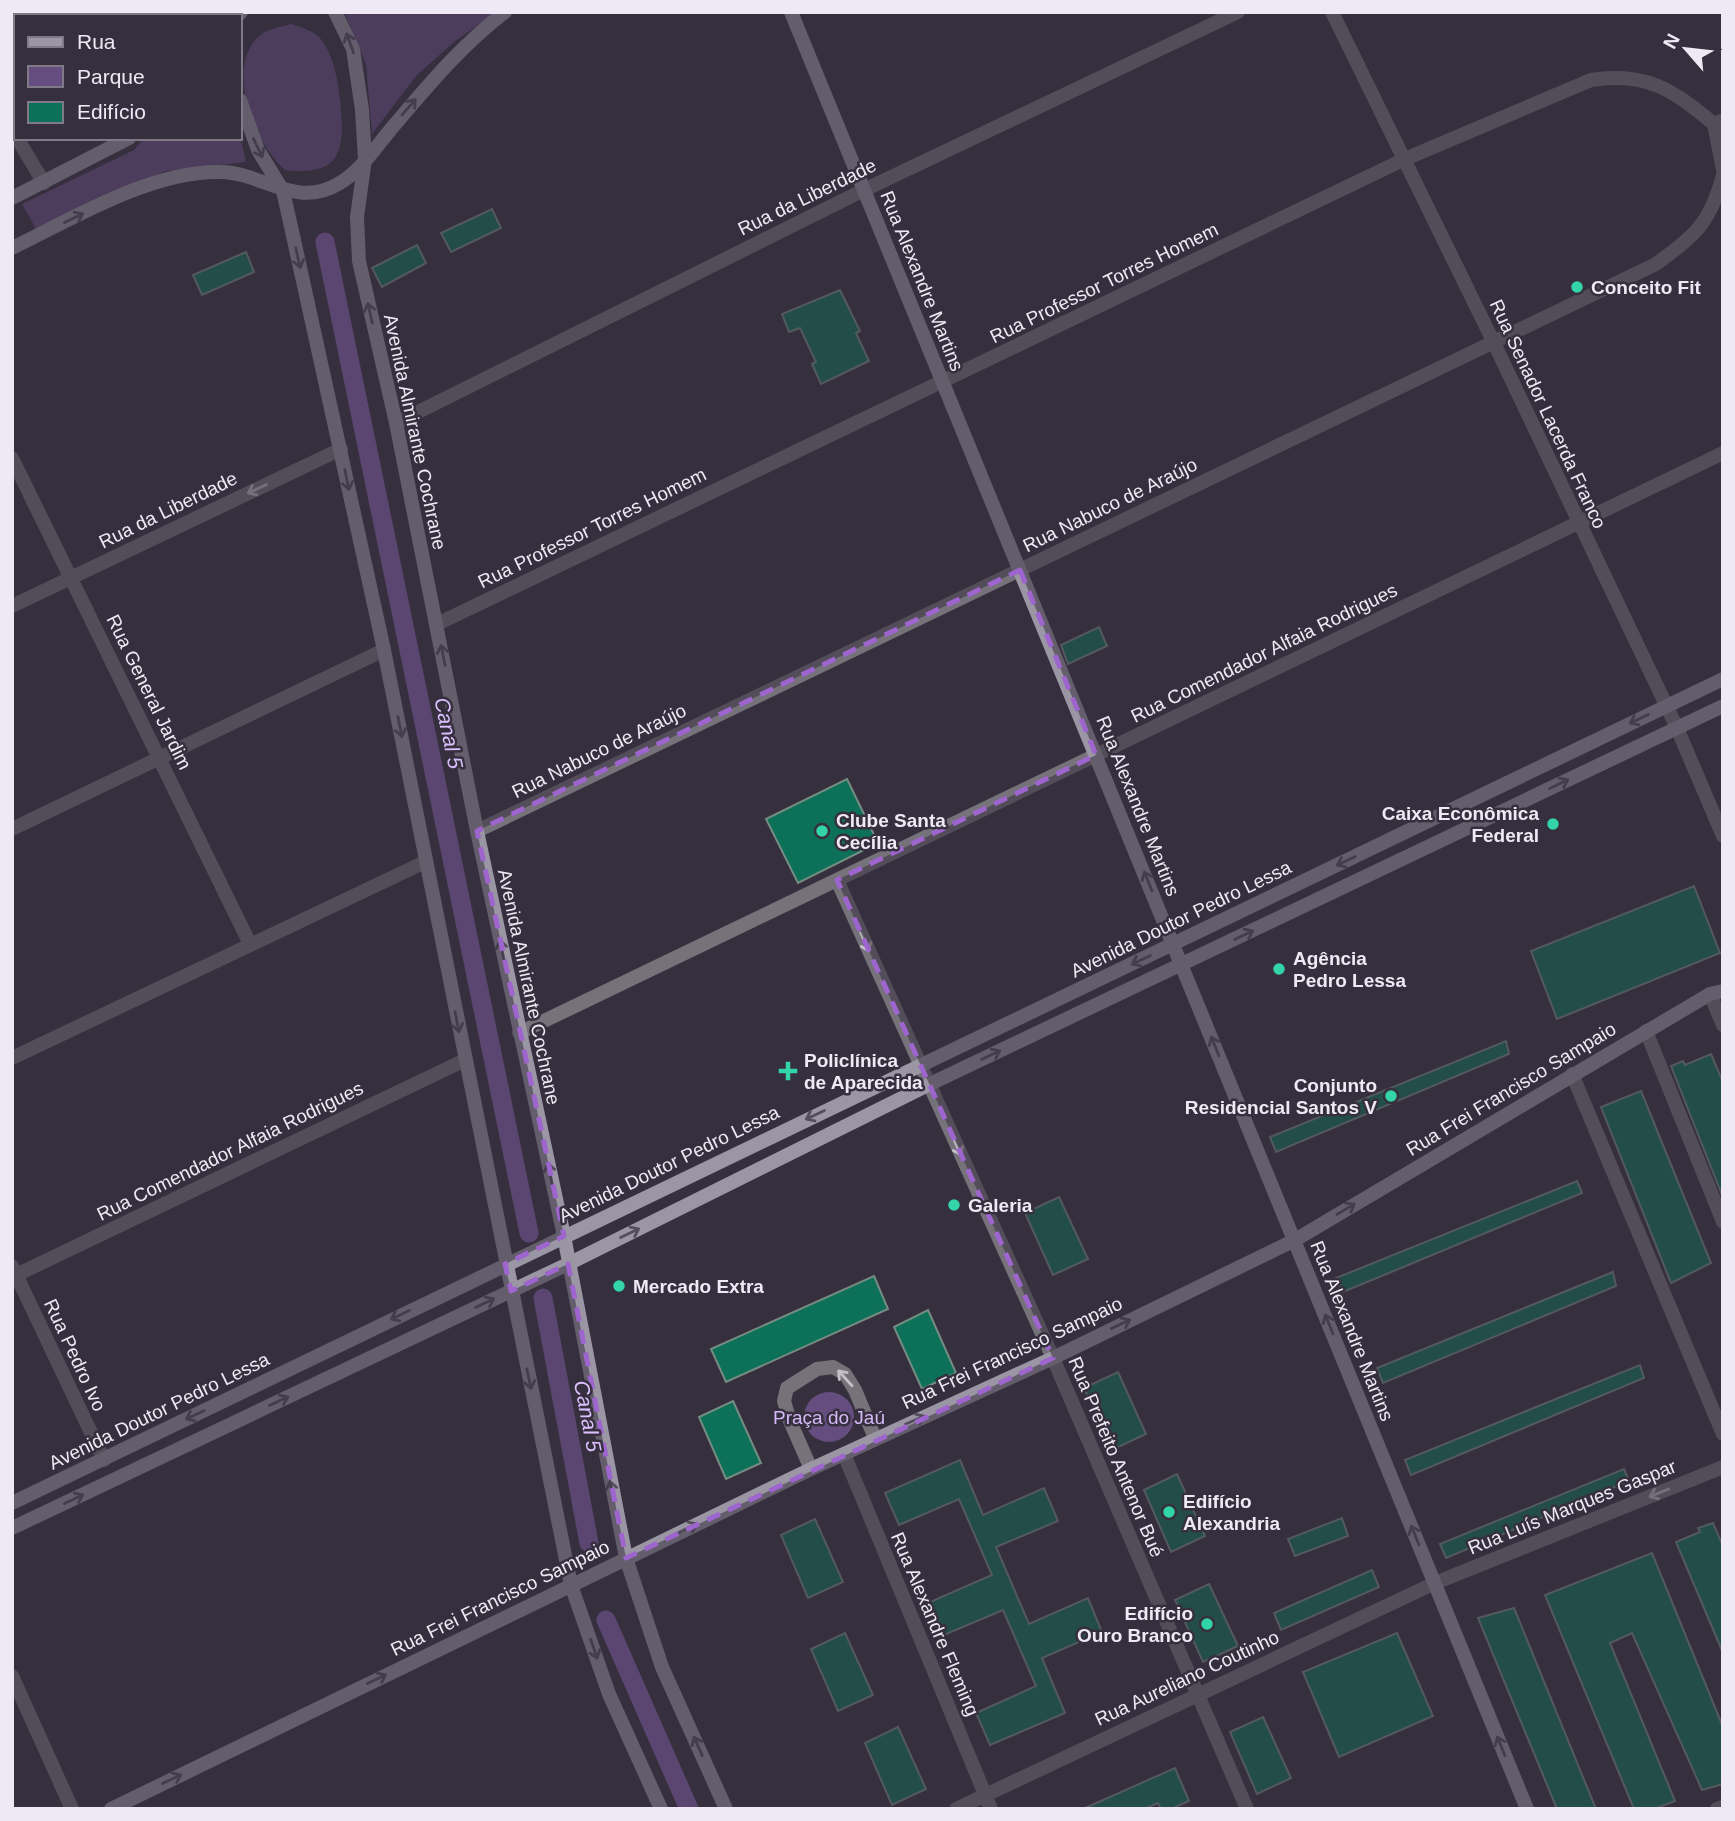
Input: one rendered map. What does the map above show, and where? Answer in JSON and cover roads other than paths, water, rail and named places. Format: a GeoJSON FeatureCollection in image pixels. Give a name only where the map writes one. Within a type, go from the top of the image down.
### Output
{"type":"FeatureCollection","features":[{"type":"Feature","properties":{"kind":"main road","name":"Avenida Almirante Cochrane"},"geometry":{"type":"LineString","coordinates":[[335,12],[355,59],[365,159],[357,217],[359,261],[396,423],[477,831],[564,1236],[620,1560],[662,1667],[726,1809]]}},
{"type":"Feature","properties":{"kind":"main road"},"geometry":{"type":"LineString","coordinates":[[12,248],[118,198],[190,174],[226,172],[303,195],[340,184],[445,66],[505,12]]}},
{"type":"Feature","properties":{"kind":"main road","name":"Rua Alexandre Martins"},"geometry":{"type":"LineString","coordinates":[[791,12],[1527,1809]]}},
{"type":"Feature","properties":{"kind":"main road"},"geometry":{"type":"LineString","coordinates":[[242,105],[258,149],[284,191],[384,650],[510,1291],[573,1583],[610,1694],[661,1809]]}},
{"type":"Feature","properties":{"kind":"main road"},"geometry":{"type":"LineString","coordinates":[[12,198],[125,140]]}},
{"type":"Feature","properties":{"kind":"main road","name":"Avenida Doutor Pedro Lessa"},"geometry":{"type":"LineString","coordinates":[[12,1503],[1723,680]]}},
{"type":"Feature","properties":{"kind":"main road","name":"Avenida Doutor Pedro Lessa"},"geometry":{"type":"LineString","coordinates":[[12,1528],[569,1264],[930,1084],[1723,706]]}},
{"type":"Feature","properties":{"kind":"main road","name":"Rua Frei Francisco Sampaio"},"geometry":{"type":"LineString","coordinates":[[111,1809],[620,1560],[875,1438],[1053,1358],[1295,1240],[1572,1074],[1716,993]]}},
{"type":"Feature","properties":{"kind":"street","name":"Rua da Liberdade"},"geometry":{"type":"LineString","coordinates":[[396,423],[864,190],[1238,12]]}},
{"type":"Feature","properties":{"kind":"street","name":"Rua Senador Lacerda Franco"},"geometry":{"type":"LineString","coordinates":[[1332,12],[1494,343],[1677,728],[1723,836]]}},
{"type":"Feature","properties":{"kind":"street","name":"Rua Professor Torres Homem"},"geometry":{"type":"LineString","coordinates":[[437,624],[1405,159],[1591,80],[1619,75],[1650,82],[1681,97],[1718,122]]}},
{"type":"Feature","properties":{"kind":"street","name":"Rua Nabuco de Araújo"},"geometry":{"type":"LineString","coordinates":[[477,831],[1656,264],[1695,235],[1715,205],[1723,172],[1718,122]]}},
{"type":"Feature","properties":{"kind":"street"},"geometry":{"type":"LineString","coordinates":[[17,140],[44,183]]}},
{"type":"Feature","properties":{"kind":"street","name":"Rua da Liberdade"},"geometry":{"type":"LineString","coordinates":[[12,606],[341,449]]}},
{"type":"Feature","properties":{"kind":"street","name":"Rua Comendador Alfaia Rodrigues"},"geometry":{"type":"LineString","coordinates":[[519,1033],[1723,453]]}},
{"type":"Feature","properties":{"kind":"street","name":"Rua General Jardim"},"geometry":{"type":"LineString","coordinates":[[12,458],[250,944]]}},
{"type":"Feature","properties":{"kind":"street"},"geometry":{"type":"LineString","coordinates":[[12,828],[384,650]]}},
{"type":"Feature","properties":{"kind":"street"},"geometry":{"type":"LineString","coordinates":[[12,1058],[425,862]]}},
{"type":"Feature","properties":{"kind":"street","name":"Rua Prefeito Antenor Bué"},"geometry":{"type":"LineString","coordinates":[[837,880],[1053,1358],[1247,1809]]}},
{"type":"Feature","properties":{"kind":"street"},"geometry":{"type":"LineString","coordinates":[[1716,993],[1723,1026]]}},
{"type":"Feature","properties":{"kind":"street"},"geometry":{"type":"LineString","coordinates":[[1646,1031],[1723,1222]]}},
{"type":"Feature","properties":{"kind":"street","name":"Rua Comendador Alfaia Rodrigues"},"geometry":{"type":"LineString","coordinates":[[14,1273],[464,1060]]}},
{"type":"Feature","properties":{"kind":"street"},"geometry":{"type":"LineString","coordinates":[[1572,1074],[1723,1434]]}},
{"type":"Feature","properties":{"kind":"street","name":"Rua Pedro Ivo"},"geometry":{"type":"LineString","coordinates":[[14,1273],[104,1460]]}},
{"type":"Feature","properties":{"kind":"street"},"geometry":{"type":"LineString","coordinates":[[811,1469],[784,1401],[787,1388],[802,1376],[833,1367],[845,1374],[875,1438]]}},
{"type":"Feature","properties":{"kind":"street","name":"Rua Alexandre Fleming"},"geometry":{"type":"LineString","coordinates":[[844,1454],[988,1802]]}},
{"type":"Feature","properties":{"kind":"street","name":"Rua Luís Marques Gaspar"},"geometry":{"type":"LineString","coordinates":[[1435,1583],[1723,1467]]}},
{"type":"Feature","properties":{"kind":"street","name":"Rua Aureliano Coutinho"},"geometry":{"type":"LineString","coordinates":[[956,1809],[988,1802],[1198,1695],[1435,1583]]}},
{"type":"Feature","properties":{"kind":"street"},"geometry":{"type":"LineString","coordinates":[[12,1675],[72,1809]]}},
{"type":"Feature","properties":{"kind":"street"},"geometry":{"type":"LineString","coordinates":[[1717,1809],[1723,1807]]}},
{"type":"Feature","properties":{"kind":"waterway","name":"Canal 5"},"geometry":{"type":"LineString","coordinates":[[325,242],[529,1233]]}},
{"type":"Feature","properties":{"kind":"waterway","name":"Canal 5"},"geometry":{"type":"LineString","coordinates":[[543,1298],[589,1543]]}},
{"type":"Feature","properties":{"kind":"waterway","name":"Canal 5"},"geometry":{"type":"LineString","coordinates":[[606,1620],[689,1809]]}},
{"type":"Feature","properties":{"kind":"place","name":"Conceito Fit"},"geometry":{"type":"Point","coordinates":[1577,287]}},
{"type":"Feature","properties":{"kind":"place","name":"Caixa Econômica Federal"},"geometry":{"type":"Point","coordinates":[1553,824]}},
{"type":"Feature","properties":{"kind":"place","name":"Clube Santa Cecília"},"geometry":{"type":"Point","coordinates":[822,831]}},
{"type":"Feature","properties":{"kind":"place","name":"Agência Pedro Lessa"},"geometry":{"type":"Point","coordinates":[1279,969]}},
{"type":"Feature","properties":{"kind":"place","name":"Policlínica de Aparecida"},"geometry":{"type":"Point","coordinates":[788,1071]}},
{"type":"Feature","properties":{"kind":"place","name":"Conjunto Residencial Santos V"},"geometry":{"type":"Point","coordinates":[1391,1096]}},
{"type":"Feature","properties":{"kind":"place","name":"Galeria"},"geometry":{"type":"Point","coordinates":[954,1205]}},
{"type":"Feature","properties":{"kind":"place","name":"Mercado Extra"},"geometry":{"type":"Point","coordinates":[619,1286]}},
{"type":"Feature","properties":{"kind":"place","name":"Edifício Alexandria"},"geometry":{"type":"Point","coordinates":[1169,1512]}},
{"type":"Feature","properties":{"kind":"place","name":"Edifício Ouro Branco"},"geometry":{"type":"Point","coordinates":[1207,1624]}},
{"type":"Feature","properties":{"kind":"park label","name":"Praça do Jaú"},"geometry":{"type":"Point","coordinates":[829,1417]}}]}
